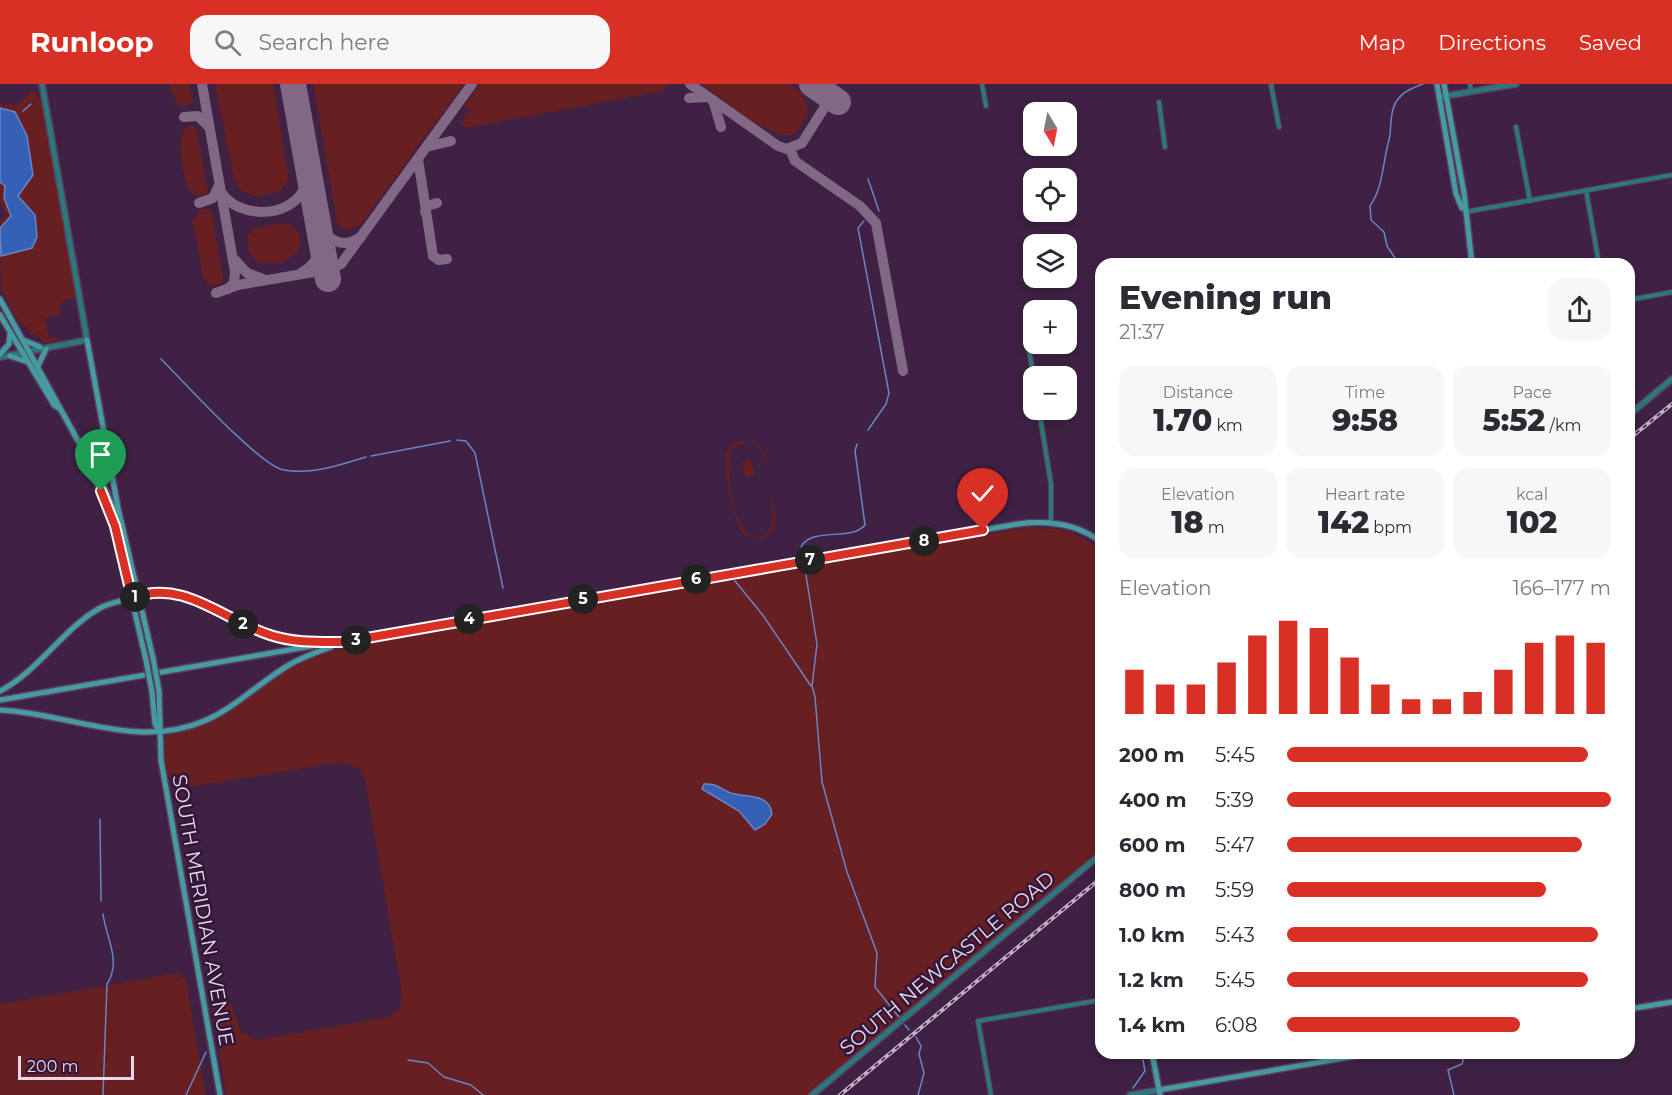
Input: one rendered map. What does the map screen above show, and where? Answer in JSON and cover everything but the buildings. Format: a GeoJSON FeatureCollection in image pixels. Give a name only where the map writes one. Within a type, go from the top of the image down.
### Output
{"type":"FeatureCollection","features":[{"type":"Feature","properties":{"kind":"main road"},"geometry":{"type":"LineString","coordinates":[[1437,84],[1443,97],[1464,193],[1464,212],[1471,258]]}},
{"type":"Feature","properties":{"kind":"main road"},"geometry":{"type":"LineString","coordinates":[[1443,97],[1444,84]]}},
{"type":"Feature","properties":{"kind":"main road"},"geometry":{"type":"LineString","coordinates":[[0,299],[23,340],[28,362],[54,405],[60,409]]}},
{"type":"Feature","properties":{"kind":"main road"},"geometry":{"type":"LineString","coordinates":[[0,315],[10,332],[38,366],[101,479],[125,537]]}},
{"type":"Feature","properties":{"kind":"main road"},"geometry":{"type":"LineString","coordinates":[[0,356],[9,344],[10,332]]}},
{"type":"Feature","properties":{"kind":"main road"},"geometry":{"type":"LineString","coordinates":[[23,340],[43,348],[38,366]]}},
{"type":"Feature","properties":{"kind":"main road"},"geometry":{"type":"LineString","coordinates":[[87,340],[125,537]]}},
{"type":"Feature","properties":{"kind":"main road"},"geometry":{"type":"LineString","coordinates":[[10,356],[28,362]]}},
{"type":"Feature","properties":{"kind":"main road","name":"SOUTH MERIDIAN AVENUE"},"geometry":{"type":"LineString","coordinates":[[88,459],[115,526],[146,660],[155,724],[159,730]]}},
{"type":"Feature","properties":{"kind":"main road"},"geometry":{"type":"LineString","coordinates":[[0,700],[1006,526],[1051,522],[1076,528],[1095,539]]}},
{"type":"Feature","properties":{"kind":"main road","name":"SOUTH MERIDIAN AVENUE"},"geometry":{"type":"LineString","coordinates":[[125,537],[140,595],[159,691],[161,760],[220,1095]]}},
{"type":"Feature","properties":{"kind":"main road"},"geometry":{"type":"LineString","coordinates":[[0,691],[24,674],[93,613],[111,604],[140,595],[161,592],[180,594],[253,629],[283,639],[344,642]]}},
{"type":"Feature","properties":{"kind":"main road"},"geometry":{"type":"LineString","coordinates":[[0,710],[37,713],[116,731],[183,728],[206,720],[289,665],[344,642]]}},
{"type":"Feature","properties":{"kind":"main road"},"geometry":{"type":"LineString","coordinates":[[1635,1008],[1672,1002]]}},
{"type":"Feature","properties":{"kind":"main road"},"geometry":{"type":"LineString","coordinates":[[1153,1059],[1160,1092],[1340,1059]]}},
{"type":"Feature","properties":{"kind":"street"},"geometry":{"type":"LineString","coordinates":[[0,356],[87,340],[42,84]]}},
{"type":"Feature","properties":{"kind":"street"},"geometry":{"type":"LineString","coordinates":[[982,84],[986,106]]}},
{"type":"Feature","properties":{"kind":"street"},"geometry":{"type":"LineString","coordinates":[[1470,84],[1471,92]]}},
{"type":"Feature","properties":{"kind":"street"},"geometry":{"type":"LineString","coordinates":[[1443,97],[1516,84]]}},
{"type":"Feature","properties":{"kind":"street"},"geometry":{"type":"LineString","coordinates":[[1272,86],[1279,127]]}},
{"type":"Feature","properties":{"kind":"street"},"geometry":{"type":"LineString","coordinates":[[1159,102],[1165,147]]}},
{"type":"Feature","properties":{"kind":"street"},"geometry":{"type":"LineString","coordinates":[[1516,127],[1530,201]]}},
{"type":"Feature","properties":{"kind":"street"},"geometry":{"type":"LineString","coordinates":[[1464,212],[1672,175]]}},
{"type":"Feature","properties":{"kind":"street"},"geometry":{"type":"LineString","coordinates":[[1586,190],[1598,258]]}},
{"type":"Feature","properties":{"kind":"street"},"geometry":{"type":"LineString","coordinates":[[1635,299],[1672,292]]}},
{"type":"Feature","properties":{"kind":"street"},"geometry":{"type":"LineString","coordinates":[[0,356],[10,356],[26,351]]}},
{"type":"Feature","properties":{"kind":"street"},"geometry":{"type":"LineString","coordinates":[[1635,410],[1672,379]]}},
{"type":"Feature","properties":{"kind":"street"},"geometry":{"type":"LineString","coordinates":[[1041,420],[1051,484],[1051,522]]}},
{"type":"Feature","properties":{"kind":"street","name":"SOUTH NEWCASTLE ROAD"},"geometry":{"type":"LineString","coordinates":[[812,1095],[1095,859]]}},
{"type":"Feature","properties":{"kind":"street"},"geometry":{"type":"LineString","coordinates":[[991,1095],[978,1021],[1095,1001]]}},
{"type":"Feature","properties":{"kind":"street"},"geometry":{"type":"LineString","coordinates":[[1130,1095],[1160,1092]]}},
{"type":"Feature","properties":{"kind":"shaded area"},"geometry":{"type":"Polygon","coordinates":[[[169,84],[189,84],[192,103],[183,106],[176,103],[169,84]]]}},
{"type":"Feature","properties":{"kind":"shaded area"},"geometry":{"type":"Polygon","coordinates":[[[215,84],[273,84],[289,180],[279,192],[256,197],[241,190],[234,179],[215,84]]]}},
{"type":"Feature","properties":{"kind":"shaded area"},"geometry":{"type":"Polygon","coordinates":[[[313,84],[464,84],[361,224],[347,230],[338,227],[313,84]]]}},
{"type":"Feature","properties":{"kind":"shaded area"},"geometry":{"type":"Polygon","coordinates":[[[480,84],[668,85],[663,91],[466,128],[461,123],[469,110],[464,106],[480,84]]]}},
{"type":"Feature","properties":{"kind":"shaded area"},"geometry":{"type":"Polygon","coordinates":[[[701,84],[789,84],[803,94],[809,113],[795,134],[785,135],[747,118],[701,84]]]}},
{"type":"Feature","properties":{"kind":"shaded area"},"geometry":{"type":"Polygon","coordinates":[[[31,92],[36,92],[43,104],[76,296],[60,303],[60,315],[50,316],[45,320],[49,338],[66,339],[44,343],[41,338],[30,334],[28,329],[18,321],[1,289],[0,219],[7,215],[0,202],[0,103],[5,105],[11,103],[16,106],[31,92]]]}},
{"type":"Feature","properties":{"kind":"shaded area"},"geometry":{"type":"Polygon","coordinates":[[[196,126],[208,193],[201,196],[192,194],[189,188],[183,170],[181,149],[181,140],[186,127],[196,126]]]}},
{"type":"Feature","properties":{"kind":"shaded area"},"geometry":{"type":"Polygon","coordinates":[[[201,209],[211,209],[224,283],[215,286],[203,278],[193,221],[201,209]]]}},
{"type":"Feature","properties":{"kind":"shaded area"},"geometry":{"type":"Polygon","coordinates":[[[282,223],[296,229],[300,237],[298,252],[281,263],[258,262],[249,253],[247,235],[255,228],[282,223]]]}},
{"type":"Feature","properties":{"kind":"shaded area"},"geometry":{"type":"Polygon","coordinates":[[[742,441],[757,443],[766,456],[776,522],[772,532],[760,539],[745,536],[741,531],[730,498],[726,457],[729,449],[742,441]],[[746,442],[732,449],[729,472],[731,490],[734,508],[740,523],[748,534],[758,537],[770,530],[772,524],[771,491],[762,451],[757,446],[746,442]]]}},
{"type":"Feature","properties":{"kind":"shaded area"},"geometry":{"type":"Polygon","coordinates":[[[751,460],[754,475],[745,477],[742,462],[751,460]]]}},
{"type":"Feature","properties":{"kind":"shaded area"},"geometry":{"type":"Polygon","coordinates":[[[1029,527],[1066,530],[1095,545],[1095,858],[809,1095],[226,1095],[213,1011],[219,1001],[231,1004],[241,1032],[256,1040],[389,1017],[400,1008],[402,994],[365,779],[359,768],[343,762],[176,789],[172,785],[166,763],[164,746],[167,734],[202,723],[288,668],[329,651],[1029,527]]]}},
{"type":"Feature","properties":{"kind":"shaded area"},"geometry":{"type":"Polygon","coordinates":[[[178,973],[186,980],[206,1095],[0,1095],[0,1004],[178,973]]]}},
{"type":"Feature","properties":{"kind":"water"},"geometry":{"type":"Polygon","coordinates":[[[0,108],[15,112],[27,136],[33,175],[18,196],[35,215],[37,237],[32,248],[1,256],[0,228],[11,216],[4,198],[5,186],[0,182],[0,108]]]}},
{"type":"Feature","properties":{"kind":"water"},"geometry":{"type":"Polygon","coordinates":[[[704,784],[715,785],[731,793],[762,799],[770,807],[772,814],[765,824],[755,830],[739,811],[702,789],[704,784]]]}},
{"type":"Feature","properties":{"kind":"waterway"},"geometry":{"type":"LineString","coordinates":[[1395,258],[1387,246],[1384,232],[1371,220],[1370,206],[1380,183],[1394,106],[1404,93],[1423,84]]}},
{"type":"Feature","properties":{"kind":"waterway"},"geometry":{"type":"LineString","coordinates":[[23,111],[31,104]]}},
{"type":"Feature","properties":{"kind":"waterway"},"geometry":{"type":"LineString","coordinates":[[868,179],[879,211]]}},
{"type":"Feature","properties":{"kind":"waterway"},"geometry":{"type":"LineString","coordinates":[[864,221],[858,228],[889,393],[886,404],[868,430]]}},
{"type":"Feature","properties":{"kind":"waterway"},"geometry":{"type":"LineString","coordinates":[[161,359],[241,439],[273,465],[284,470],[305,471],[366,457]]}},
{"type":"Feature","properties":{"kind":"waterway"},"geometry":{"type":"LineString","coordinates":[[457,440],[466,441],[475,453],[503,588]]}},
{"type":"Feature","properties":{"kind":"waterway"},"geometry":{"type":"LineString","coordinates":[[371,456],[450,441]]}},
{"type":"Feature","properties":{"kind":"waterway"},"geometry":{"type":"LineString","coordinates":[[801,547],[814,537],[851,533],[865,525],[855,451],[857,444]]}},
{"type":"Feature","properties":{"kind":"waterway"},"geometry":{"type":"LineString","coordinates":[[805,569],[817,644],[812,686],[815,697],[822,782],[847,872],[877,953],[875,987],[899,1017]]}},
{"type":"Feature","properties":{"kind":"waterway"},"geometry":{"type":"LineString","coordinates":[[735,581],[762,614],[811,686]]}},
{"type":"Feature","properties":{"kind":"waterway"},"geometry":{"type":"LineString","coordinates":[[100,819],[101,901]]}},
{"type":"Feature","properties":{"kind":"waterway"},"geometry":{"type":"LineString","coordinates":[[103,914],[112,949],[113,967],[107,984],[103,1095]]}},
{"type":"Feature","properties":{"kind":"waterway"},"geometry":{"type":"LineString","coordinates":[[905,1025],[909,1030]]}},
{"type":"Feature","properties":{"kind":"waterway"},"geometry":{"type":"LineString","coordinates":[[916,1037],[921,1046],[919,1054],[924,1073],[918,1095]]}},
{"type":"Feature","properties":{"kind":"waterway"},"geometry":{"type":"LineString","coordinates":[[186,1095],[206,1052]]}},
{"type":"Feature","properties":{"kind":"waterway"},"geometry":{"type":"LineString","coordinates":[[1454,1095],[1448,1070],[1462,1064],[1463,1059]]}},
{"type":"Feature","properties":{"kind":"waterway"},"geometry":{"type":"LineString","coordinates":[[408,1060],[428,1063],[444,1077],[471,1085],[483,1095]]}},
{"type":"Feature","properties":{"kind":"waterway"},"geometry":{"type":"LineString","coordinates":[[1133,1088],[1145,1071],[1143,1060]]}},
{"type":"Feature","properties":{"kind":"taxiway"},"geometry":{"type":"LineString","coordinates":[[202,84],[235,272],[234,283],[228,289]]}},
{"type":"Feature","properties":{"kind":"taxiway"},"geometry":{"type":"LineString","coordinates":[[216,293],[238,285],[326,270],[341,264],[472,84]]}},
{"type":"Feature","properties":{"kind":"taxiway"},"geometry":{"type":"LineString","coordinates":[[690,84],[778,146],[787,149],[802,143],[831,97]]}},
{"type":"Feature","properties":{"kind":"taxiway"},"geometry":{"type":"LineString","coordinates":[[689,98],[708,97]]}},
{"type":"Feature","properties":{"kind":"taxiway"},"geometry":{"type":"LineString","coordinates":[[713,100],[721,127]]}},
{"type":"Feature","properties":{"kind":"taxiway"},"geometry":{"type":"LineString","coordinates":[[184,117],[198,116],[209,127]]}},
{"type":"Feature","properties":{"kind":"taxiway"},"geometry":{"type":"LineString","coordinates":[[426,147],[451,141]]}},
{"type":"Feature","properties":{"kind":"taxiway"},"geometry":{"type":"LineString","coordinates":[[790,149],[795,161],[860,206],[876,223],[903,371]]}},
{"type":"Feature","properties":{"kind":"taxiway"},"geometry":{"type":"LineString","coordinates":[[222,193],[229,201],[250,211],[275,211],[286,207],[296,200],[305,187],[306,155]]}},
{"type":"Feature","properties":{"kind":"taxiway"},"geometry":{"type":"LineString","coordinates":[[418,159],[433,256],[439,260],[447,259]]}},
{"type":"Feature","properties":{"kind":"taxiway"},"geometry":{"type":"LineString","coordinates":[[199,203],[213,198],[219,185]]}},
{"type":"Feature","properties":{"kind":"taxiway"},"geometry":{"type":"LineString","coordinates":[[425,212],[427,206],[437,203]]}},
{"type":"Feature","properties":{"kind":"taxiway"},"geometry":{"type":"LineString","coordinates":[[318,222],[326,234],[341,243],[348,243],[361,237]]}},
{"type":"Feature","properties":{"kind":"taxiway"},"geometry":{"type":"LineString","coordinates":[[302,272],[317,258],[320,238]]}},
{"type":"Feature","properties":{"kind":"taxiway"},"geometry":{"type":"LineString","coordinates":[[235,260],[247,273],[263,279]]}},
{"type":"Feature","properties":{"kind":"runway"},"geometry":{"type":"LineString","coordinates":[[293,84],[328,279]]}},
{"type":"Feature","properties":{"kind":"runway"},"geometry":{"type":"LineString","coordinates":[[812,84],[838,102]]}},
{"type":"Feature","properties":{"kind":"railway"},"geometry":{"type":"LineString","coordinates":[[1635,434],[1672,404]]}},
{"type":"Feature","properties":{"kind":"railway"},"geometry":{"type":"LineString","coordinates":[[840,1095],[1095,883]]}},
{"type":"Feature","properties":{"kind":"route"},"geometry":{"type":"LineString","coordinates":[[101,491],[115,526],[132,598],[161,592],[180,594],[269,635],[283,639],[310,641],[344,642],[983,530]]}}]}
